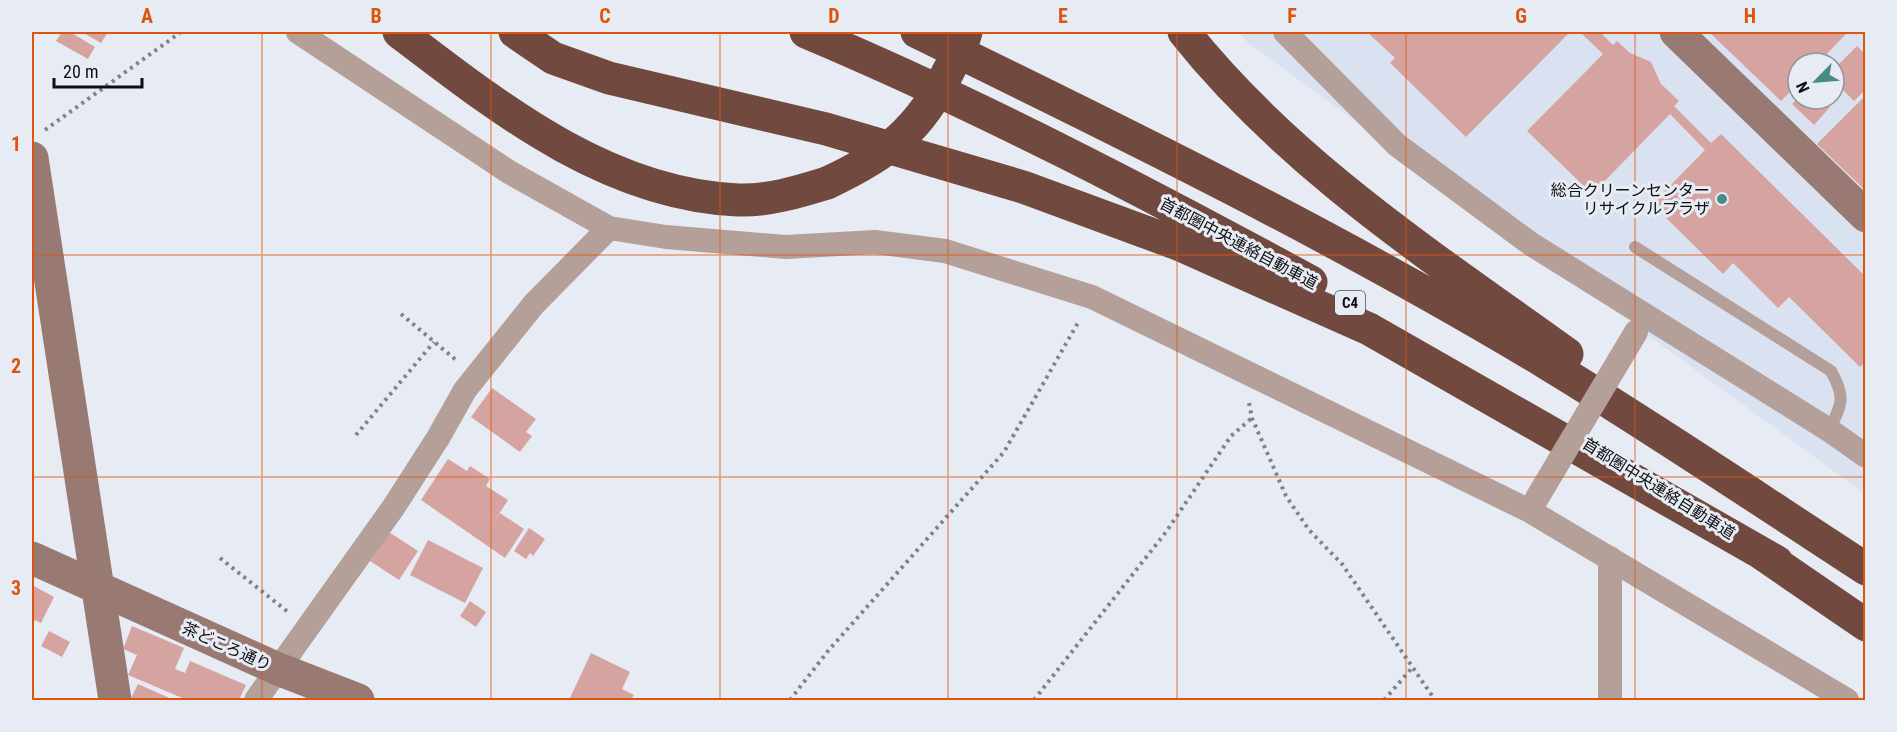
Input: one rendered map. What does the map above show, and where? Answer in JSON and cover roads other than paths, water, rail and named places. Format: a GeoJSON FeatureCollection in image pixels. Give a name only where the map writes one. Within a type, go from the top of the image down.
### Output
{"type":"FeatureCollection","features":[{"type":"Feature","properties":{"kind":"highway"},"geometry":{"type":"LineString","coordinates":[[399,32],[486,98],[549,139],[628,178],[692,194],[739,200],[784,196],[827,183],[864,166],[899,141],[934,101],[966,32]]}},
{"type":"Feature","properties":{"kind":"highway"},"geometry":{"type":"LineString","coordinates":[[515,32],[553,58],[609,78],[826,129],[1023,187],[1178,244],[1370,329],[1777,562]]}},
{"type":"Feature","properties":{"kind":"highway","name":"首都圏中央連絡自動車道"},"geometry":{"type":"LineString","coordinates":[[806,32],[884,65],[1162,201],[1390,324],[1528,404],[1777,562],[1866,625]]}},
{"type":"Feature","properties":{"kind":"highway"},"geometry":{"type":"LineString","coordinates":[[918,32],[1184,162],[1411,286],[1556,369],[1866,568]]}},
{"type":"Feature","properties":{"kind":"highway"},"geometry":{"type":"LineString","coordinates":[[1184,32],[1280,136],[1365,208],[1866,568]]}},
{"type":"Feature","properties":{"kind":"street"},"geometry":{"type":"LineString","coordinates":[[298,32],[509,172],[609,228],[666,237],[786,247],[875,242],[945,251],[1092,297],[1243,372],[1533,504],[1610,558],[1847,700]]}},
{"type":"Feature","properties":{"kind":"street"},"geometry":{"type":"LineString","coordinates":[[1285,32],[1396,145],[1531,244],[1641,323],[1829,430],[1866,456]]}},
{"type":"Feature","properties":{"kind":"street"},"geometry":{"type":"LineString","coordinates":[[1676,32],[1866,216]]}},
{"type":"Feature","properties":{"kind":"street"},"geometry":{"type":"LineString","coordinates":[[36,146],[115,700]]}},
{"type":"Feature","properties":{"kind":"street"},"geometry":{"type":"LineString","coordinates":[[256,700],[411,482],[465,390],[534,304],[609,228]]}},
{"type":"Feature","properties":{"kind":"street"},"geometry":{"type":"LineString","coordinates":[[1533,504],[1641,323]]}},
{"type":"Feature","properties":{"kind":"street","name":"茶どころ通り"},"geometry":{"type":"LineString","coordinates":[[32,558],[278,669],[358,700]]}},
{"type":"Feature","properties":{"kind":"street"},"geometry":{"type":"LineString","coordinates":[[1610,558],[1610,700]]}},
{"type":"Feature","properties":{"kind":"lane"},"geometry":{"type":"LineString","coordinates":[[1635,248],[1831,372],[1840,387],[1842,403],[1829,430]]}},
{"type":"Feature","properties":{"kind":"place","name":"総合クリーンセンター リサイクルプラザ"},"geometry":{"type":"Point","coordinates":[1722,199]}}]}
